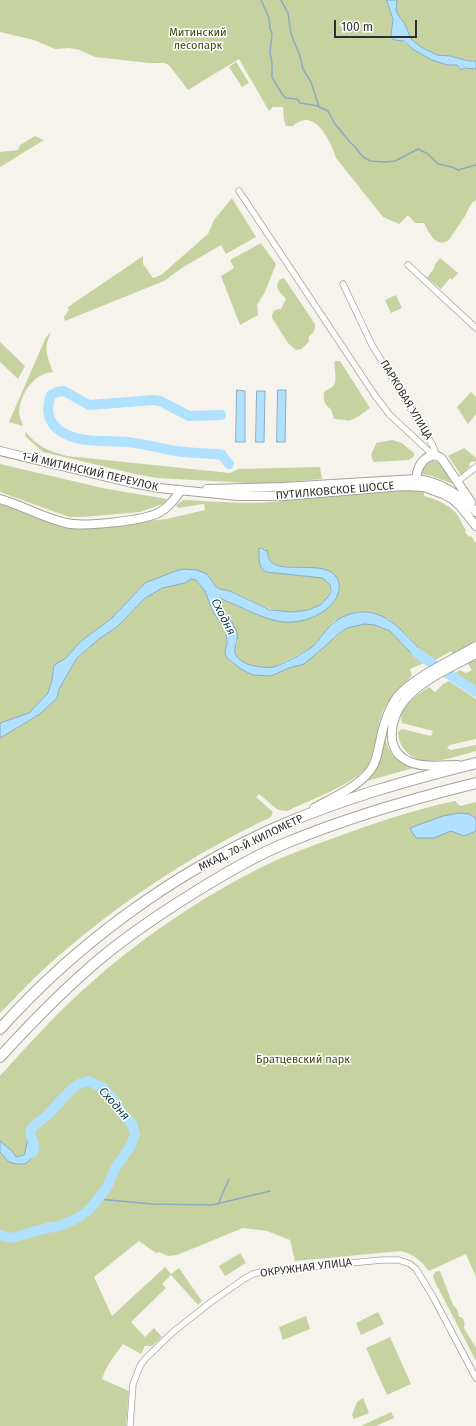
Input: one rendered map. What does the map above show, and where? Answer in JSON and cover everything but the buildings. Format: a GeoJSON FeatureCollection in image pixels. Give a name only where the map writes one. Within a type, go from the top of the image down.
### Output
{"type":"FeatureCollection","features":[{"type":"Feature","properties":{"kind":"highway","name":"МКАД, 70-Й КИЛОМЕТР"},"geometry":{"type":"LineString","coordinates":[[0,1030],[36,993],[89,944],[140,905],[236,847],[288,822],[360,796],[393,785],[474,764]]}},
{"type":"Feature","properties":{"kind":"highway","name":"МКАД, 70-Й КИЛОМЕТР"},"geometry":{"type":"LineString","coordinates":[[0,1057],[48,1006],[102,957],[150,921],[215,880],[284,844],[367,812],[476,783]]}},
{"type":"Feature","properties":{"kind":"main road","name":"1-Й МИТИНСКИЙ ПЕРЕУЛОК"},"geometry":{"type":"LineString","coordinates":[[0,451],[132,483],[181,490]]}},
{"type":"Feature","properties":{"kind":"main road"},"geometry":{"type":"LineString","coordinates":[[424,488],[419,485],[416,479],[418,468],[427,457],[435,455]]}},
{"type":"Feature","properties":{"kind":"main road","name":"ПАРКОВАЯ УЛИЦА"},"geometry":{"type":"LineString","coordinates":[[435,455],[442,459],[458,481],[476,512]]}},
{"type":"Feature","properties":{"kind":"main road","name":"ПУТИЛКОВСКОЕ ШОССЕ"},"geometry":{"type":"LineString","coordinates":[[181,490],[283,487],[416,479],[436,483],[451,490],[464,499],[476,512]]}},
{"type":"Feature","properties":{"kind":"main road","name":"ПУТИЛКОВСКОЕ ШОССЕ"},"geometry":{"type":"LineString","coordinates":[[181,490],[261,497],[378,487],[403,486],[424,488],[444,494],[452,499],[460,506],[476,526]]}},
{"type":"Feature","properties":{"kind":"main road"},"geometry":{"type":"LineString","coordinates":[[0,498],[65,523],[88,525],[146,517],[160,512],[170,504],[181,490]]}},
{"type":"Feature","properties":{"kind":"main road"},"geometry":{"type":"LineString","coordinates":[[453,663],[476,646]]}},
{"type":"Feature","properties":{"kind":"main road"},"geometry":{"type":"LineString","coordinates":[[288,822],[348,789],[368,773],[375,760],[389,710],[398,696],[408,686],[453,663],[476,654]]}},
{"type":"Feature","properties":{"kind":"main road"},"geometry":{"type":"LineString","coordinates":[[429,676],[405,700],[397,712],[392,723],[391,733],[395,749],[408,762],[418,765],[474,764]]}},
{"type":"Feature","properties":{"kind":"street"},"geometry":{"type":"LineString","coordinates":[[239,191],[376,397],[390,415],[435,455]]}},
{"type":"Feature","properties":{"kind":"street"},"geometry":{"type":"LineString","coordinates":[[408,266],[476,328]]}},
{"type":"Feature","properties":{"kind":"street","name":"ПАРКОВАЯ УЛИЦА"},"geometry":{"type":"LineString","coordinates":[[343,284],[372,345],[432,444],[435,455]]}},
{"type":"Feature","properties":{"kind":"street"},"geometry":{"type":"LineString","coordinates":[[458,481],[476,467]]}},
{"type":"Feature","properties":{"kind":"street","name":"ОКРУЖНАЯ УЛИЦА"},"geometry":{"type":"LineString","coordinates":[[130,1426],[133,1384],[140,1366],[145,1359],[173,1332],[211,1302],[244,1279],[253,1274],[265,1271],[382,1260],[398,1260],[410,1264],[416,1269],[428,1288],[476,1378]]}},
{"type":"Feature","properties":{"kind":"green space","name":"Митинский лесопарк"},"geometry":{"type":"Polygon","coordinates":[[[0,0],[387,0],[393,20],[391,33],[395,41],[402,41],[424,56],[447,65],[457,65],[459,69],[476,69],[476,200],[471,204],[449,240],[440,243],[434,239],[424,223],[415,223],[408,215],[399,224],[383,217],[336,158],[326,135],[320,128],[315,123],[308,120],[301,121],[293,126],[286,126],[283,107],[273,107],[269,111],[239,59],[188,90],[169,65],[164,63],[149,63],[95,57],[80,50],[69,48],[55,49],[34,40],[0,32],[0,0]]]}},
{"type":"Feature","properties":{"kind":"green space"},"geometry":{"type":"Polygon","coordinates":[[[397,0],[476,0],[476,61],[437,55],[421,47],[411,39],[405,24],[397,13],[397,0]]]}},
{"type":"Feature","properties":{"kind":"green space"},"geometry":{"type":"Polygon","coordinates":[[[236,62],[249,83],[242,87],[229,67],[236,62]]]}},
{"type":"Feature","properties":{"kind":"green space"},"geometry":{"type":"Polygon","coordinates":[[[35,136],[44,140],[0,167],[0,152],[18,150],[20,145],[35,136]]]}},
{"type":"Feature","properties":{"kind":"green space"},"geometry":{"type":"Polygon","coordinates":[[[232,198],[256,237],[226,254],[221,245],[182,268],[164,281],[65,321],[64,317],[69,310],[68,307],[143,256],[143,264],[153,278],[161,275],[208,234],[214,220],[232,198]]]}},
{"type":"Feature","properties":{"kind":"green space"},"geometry":{"type":"Polygon","coordinates":[[[261,243],[276,264],[265,292],[257,305],[258,315],[240,325],[221,276],[234,268],[230,260],[261,243]]]}},
{"type":"Feature","properties":{"kind":"green space"},"geometry":{"type":"Polygon","coordinates":[[[440,258],[458,273],[452,280],[450,278],[441,289],[427,278],[440,258]]]}},
{"type":"Feature","properties":{"kind":"green space"},"geometry":{"type":"Polygon","coordinates":[[[284,278],[315,324],[314,331],[309,336],[309,342],[301,349],[296,350],[288,343],[272,318],[273,312],[281,309],[286,299],[278,290],[277,285],[279,280],[284,278]]]}},
{"type":"Feature","properties":{"kind":"green space"},"geometry":{"type":"Polygon","coordinates":[[[396,295],[402,308],[391,313],[385,300],[396,295]]]}},
{"type":"Feature","properties":{"kind":"green space"},"geometry":{"type":"Polygon","coordinates":[[[51,332],[47,343],[47,352],[53,372],[46,373],[34,380],[22,397],[19,411],[23,426],[9,422],[46,337],[51,332]]]}},
{"type":"Feature","properties":{"kind":"green space"},"geometry":{"type":"Polygon","coordinates":[[[0,342],[25,366],[18,379],[0,362],[0,342]]]}},
{"type":"Feature","properties":{"kind":"green space"},"geometry":{"type":"Polygon","coordinates":[[[335,361],[340,361],[370,408],[349,421],[334,419],[331,409],[325,404],[324,400],[324,392],[332,387],[335,382],[335,361]]]}},
{"type":"Feature","properties":{"kind":"green space"},"geometry":{"type":"Polygon","coordinates":[[[471,392],[476,397],[476,414],[468,424],[457,407],[471,392]]]}},
{"type":"Feature","properties":{"kind":"green space"},"geometry":{"type":"Polygon","coordinates":[[[25,431],[44,448],[67,456],[230,473],[238,469],[320,467],[322,479],[267,484],[157,478],[43,452],[26,437],[25,431]]]}},
{"type":"Feature","properties":{"kind":"green space"},"geometry":{"type":"Polygon","coordinates":[[[392,440],[402,443],[414,453],[414,456],[409,460],[374,462],[371,454],[376,443],[392,440]]]}},
{"type":"Feature","properties":{"kind":"green space"},"geometry":{"type":"Polygon","coordinates":[[[464,448],[476,458],[476,462],[472,461],[469,464],[470,466],[461,475],[448,456],[464,448]]]}},
{"type":"Feature","properties":{"kind":"green space"},"geometry":{"type":"Polygon","coordinates":[[[429,461],[441,463],[456,485],[432,476],[421,474],[422,467],[429,461]]]}},
{"type":"Feature","properties":{"kind":"green space"},"geometry":{"type":"Polygon","coordinates":[[[0,464],[107,489],[167,499],[163,504],[140,512],[69,517],[0,492],[0,464]]]}},
{"type":"Feature","properties":{"kind":"green space"},"geometry":{"type":"Polygon","coordinates":[[[408,489],[424,491],[424,496],[441,502],[453,510],[466,530],[465,532],[469,537],[471,536],[476,543],[476,642],[453,654],[451,651],[434,661],[419,649],[409,637],[389,619],[366,612],[346,616],[334,621],[311,648],[274,667],[264,668],[248,665],[240,660],[235,654],[235,647],[238,641],[227,614],[222,608],[219,598],[248,611],[312,618],[339,589],[323,569],[276,565],[271,562],[267,551],[265,552],[263,549],[266,572],[323,578],[329,584],[329,595],[317,607],[304,611],[285,612],[277,611],[238,594],[217,588],[207,574],[157,578],[145,583],[112,618],[80,642],[66,658],[54,665],[48,693],[29,713],[0,723],[0,503],[58,526],[67,528],[83,528],[166,519],[205,510],[204,504],[178,508],[176,505],[184,500],[254,503],[281,501],[293,498],[408,489]]]}},
{"type":"Feature","properties":{"kind":"green space"},"geometry":{"type":"Polygon","coordinates":[[[191,579],[196,580],[205,591],[213,612],[226,631],[226,657],[253,675],[271,676],[296,666],[347,628],[364,624],[375,625],[390,631],[409,651],[424,663],[410,669],[412,675],[391,698],[382,713],[371,760],[363,771],[356,777],[327,793],[287,811],[278,810],[259,794],[256,797],[273,812],[271,817],[213,847],[157,881],[131,899],[54,960],[0,1013],[0,738],[40,714],[57,698],[59,689],[77,658],[99,639],[118,626],[144,599],[162,588],[185,583],[191,579]]]}},
{"type":"Feature","properties":{"kind":"green space"},"geometry":{"type":"Polygon","coordinates":[[[476,660],[476,687],[455,673],[460,670],[466,673],[472,670],[468,664],[476,660]]]}},
{"type":"Feature","properties":{"kind":"green space"},"geometry":{"type":"Polygon","coordinates":[[[449,681],[476,699],[476,739],[450,745],[447,748],[451,750],[476,745],[476,751],[451,758],[432,761],[415,758],[403,748],[400,743],[398,732],[402,729],[431,736],[433,731],[402,723],[401,717],[405,707],[429,687],[435,692],[443,684],[449,681]]]}},
{"type":"Feature","properties":{"kind":"green space"},"geometry":{"type":"Polygon","coordinates":[[[385,736],[391,753],[401,762],[413,768],[367,781],[375,771],[380,760],[385,736]]]}},
{"type":"Feature","properties":{"kind":"green space","name":"Братцевский парк"},"geometry":{"type":"Polygon","coordinates":[[[455,801],[460,806],[476,802],[476,1277],[466,1254],[429,1271],[417,1258],[401,1251],[295,1261],[290,1240],[267,1231],[243,1228],[177,1255],[168,1256],[159,1252],[156,1253],[139,1241],[94,1277],[112,1316],[165,1267],[171,1274],[179,1268],[202,1301],[198,1305],[171,1275],[162,1284],[166,1288],[131,1322],[145,1337],[154,1328],[162,1337],[152,1346],[145,1346],[141,1354],[123,1344],[106,1369],[102,1379],[129,1391],[126,1426],[0,1426],[0,1076],[31,1042],[84,989],[126,953],[194,905],[266,865],[306,848],[392,818],[455,801]]]}},
{"type":"Feature","properties":{"kind":"green space"},"geometry":{"type":"Polygon","coordinates":[[[240,1253],[246,1263],[225,1276],[219,1266],[240,1253]]]}},
{"type":"Feature","properties":{"kind":"green space"},"geometry":{"type":"Polygon","coordinates":[[[440,1271],[453,1305],[457,1309],[459,1317],[461,1317],[464,1321],[464,1328],[476,1348],[476,1361],[435,1282],[433,1276],[435,1272],[440,1271]]]}},
{"type":"Feature","properties":{"kind":"green space"},"geometry":{"type":"Polygon","coordinates":[[[378,1312],[384,1324],[361,1335],[356,1323],[378,1312]]]}},
{"type":"Feature","properties":{"kind":"green space"},"geometry":{"type":"Polygon","coordinates":[[[306,1316],[310,1329],[283,1340],[279,1327],[306,1316]]]}},
{"type":"Feature","properties":{"kind":"green space"},"geometry":{"type":"Polygon","coordinates":[[[390,1337],[411,1384],[387,1395],[366,1348],[390,1337]]]}},
{"type":"Feature","properties":{"kind":"green space"},"geometry":{"type":"Polygon","coordinates":[[[363,1398],[369,1413],[354,1419],[352,1415],[357,1402],[363,1398]]]}},
{"type":"Feature","properties":{"kind":"green space"},"geometry":{"type":"Polygon","coordinates":[[[391,1412],[394,1418],[376,1426],[361,1426],[391,1412]]]}},
{"type":"Feature","properties":{"kind":"water"},"geometry":{"type":"Polygon","coordinates":[[[387,0],[397,0],[397,13],[405,24],[411,39],[421,47],[437,55],[476,61],[476,69],[464,68],[461,70],[457,65],[447,65],[432,60],[414,50],[404,41],[394,40],[391,35],[393,20],[387,0]]]}},
{"type":"Feature","properties":{"kind":"water"},"geometry":{"type":"Polygon","coordinates":[[[237,390],[245,391],[245,442],[236,442],[237,390]]]}},
{"type":"Feature","properties":{"kind":"water"},"geometry":{"type":"Polygon","coordinates":[[[278,390],[286,390],[285,442],[277,442],[278,390]]]}},
{"type":"Feature","properties":{"kind":"water"},"geometry":{"type":"Polygon","coordinates":[[[257,391],[265,391],[264,442],[256,442],[257,391]]]}},
{"type":"Feature","properties":{"kind":"water"},"geometry":{"type":"Polygon","coordinates":[[[262,548],[265,551],[267,550],[270,561],[277,565],[285,567],[324,569],[332,572],[337,578],[339,592],[332,604],[320,614],[297,622],[281,622],[266,618],[219,598],[221,607],[233,624],[237,633],[235,648],[236,656],[244,662],[249,665],[257,666],[276,666],[311,648],[329,627],[339,619],[360,612],[378,614],[387,619],[402,630],[422,652],[430,658],[424,663],[409,651],[390,631],[375,625],[364,624],[347,628],[338,634],[304,664],[289,668],[271,676],[253,675],[241,669],[226,657],[226,631],[213,612],[205,591],[196,580],[191,579],[185,583],[162,588],[144,599],[118,626],[99,639],[77,658],[59,689],[57,698],[40,714],[0,738],[0,723],[29,713],[48,693],[54,665],[66,658],[80,642],[112,618],[145,583],[183,569],[197,570],[207,574],[216,587],[220,589],[230,591],[270,610],[293,612],[308,610],[320,605],[328,597],[331,591],[330,585],[323,578],[266,572],[263,570],[260,562],[259,549],[262,548]]]}},
{"type":"Feature","properties":{"kind":"water"},"geometry":{"type":"Polygon","coordinates":[[[460,813],[469,814],[476,818],[476,831],[464,836],[451,831],[434,838],[416,838],[410,828],[443,816],[460,813]]]}},
{"type":"Feature","properties":{"kind":"water"},"geometry":{"type":"Polygon","coordinates":[[[28,1140],[36,1141],[36,1145],[34,1154],[25,1164],[9,1162],[0,1152],[0,1141],[12,1151],[16,1157],[24,1155],[28,1140]]]}},
{"type":"Feature","properties":{"kind":"waterway"},"geometry":{"type":"LineString","coordinates":[[261,0],[269,18],[272,34],[270,53],[272,77],[286,98],[297,99],[300,103],[318,106]]}},
{"type":"Feature","properties":{"kind":"waterway"},"geometry":{"type":"LineString","coordinates":[[281,0],[288,13],[291,34],[300,56],[303,69],[311,82],[319,107],[328,111],[335,124],[362,156],[370,161],[395,161],[418,149],[428,154],[438,164],[458,170],[476,165]]}},
{"type":"Feature","properties":{"kind":"waterway"},"geometry":{"type":"LineString","coordinates":[[221,415],[189,416],[160,401],[154,400],[89,405],[64,391],[51,395],[48,405],[52,423],[59,430],[74,438],[128,442],[176,451],[222,455],[229,464]]}},
{"type":"Feature","properties":{"kind":"waterway","name":"Сходня"},"geometry":{"type":"LineString","coordinates":[[416,652],[476,692]]}},
{"type":"Feature","properties":{"kind":"waterway","name":"Сходня"},"geometry":{"type":"LineString","coordinates":[[0,1235],[12,1238],[47,1228],[60,1226],[79,1217],[89,1210],[106,1189],[116,1167],[130,1147],[135,1135],[132,1124],[121,1112],[115,1101],[103,1088],[89,1081],[78,1084],[73,1088],[48,1114],[33,1126],[30,1133],[34,1144],[34,1150],[32,1153]]}},
{"type":"Feature","properties":{"kind":"waterway"},"geometry":{"type":"LineString","coordinates":[[219,1202],[229,1179]]}},
{"type":"Feature","properties":{"kind":"waterway"},"geometry":{"type":"LineString","coordinates":[[98,1199],[152,1204],[212,1205],[270,1191]]}}]}
